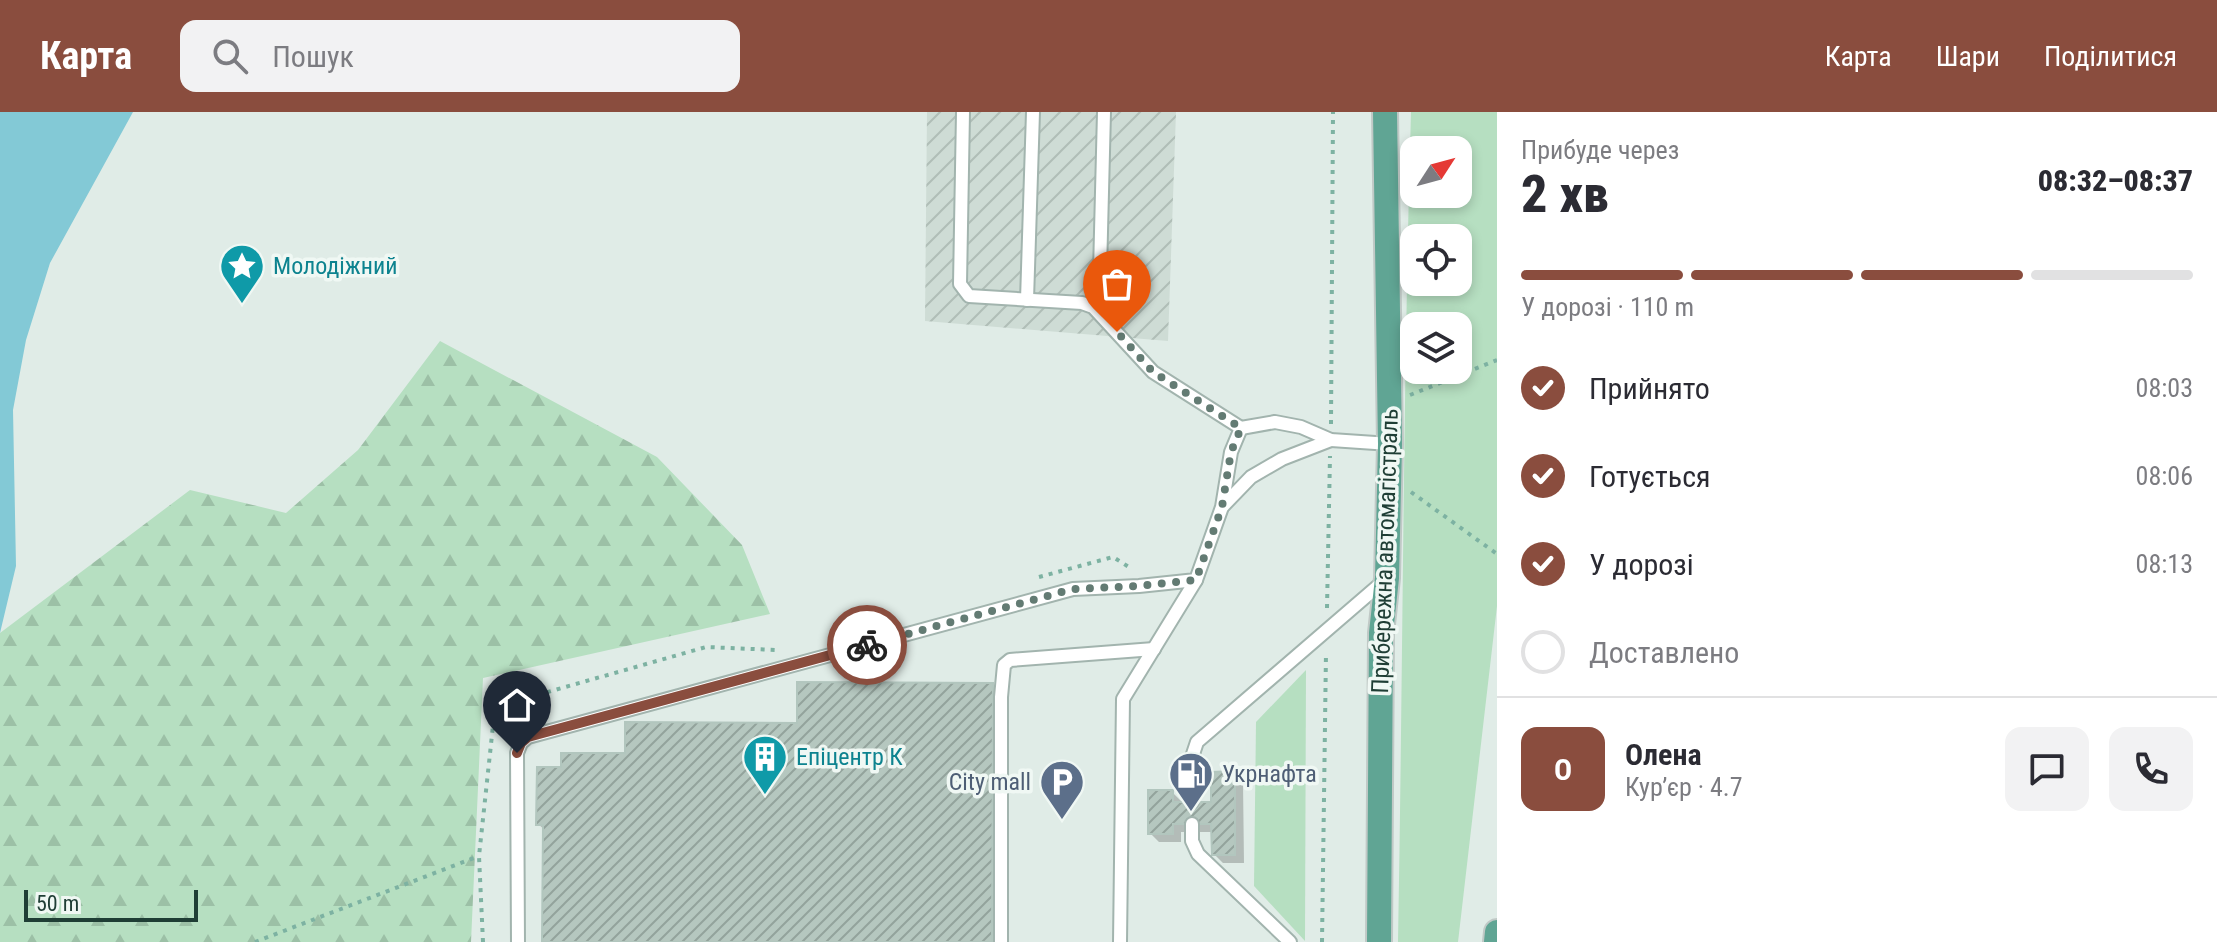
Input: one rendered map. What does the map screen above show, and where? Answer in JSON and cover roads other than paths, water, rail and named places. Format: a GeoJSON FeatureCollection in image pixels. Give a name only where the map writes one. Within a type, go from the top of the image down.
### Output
{"type":"FeatureCollection","features":[{"type":"Feature","properties":{"kind":"main road","name":"Прибережна автомагістраль"},"geometry":{"type":"LineString","coordinates":[[1379,942],[1381,633],[1387,578],[1390,444],[1385,112]]}},
{"type":"Feature","properties":{"kind":"main road"},"geometry":{"type":"LineString","coordinates":[[1496,942],[1497,932]]}},
{"type":"Feature","properties":{"kind":"lane"},"geometry":{"type":"LineString","coordinates":[[963,112],[960,284],[969,296],[1082,303],[1099,312],[1153,372],[1241,428],[1275,422],[1301,427],[1331,440],[1390,444]]}},
{"type":"Feature","properties":{"kind":"lane"},"geometry":{"type":"LineString","coordinates":[[1027,300],[1033,112]]}},
{"type":"Feature","properties":{"kind":"lane"},"geometry":{"type":"LineString","coordinates":[[1099,312],[1104,112]]}},
{"type":"Feature","properties":{"kind":"lane"},"geometry":{"type":"LineString","coordinates":[[1120,942],[1123,699],[1196,580],[1222,507],[1231,452],[1241,428]]}},
{"type":"Feature","properties":{"kind":"lane"},"geometry":{"type":"LineString","coordinates":[[1222,507],[1251,477],[1282,459],[1331,440]]}},
{"type":"Feature","properties":{"kind":"lane"},"geometry":{"type":"LineString","coordinates":[[1192,802],[1193,754],[1197,742],[1387,578]]}},
{"type":"Feature","properties":{"kind":"lane"},"geometry":{"type":"LineString","coordinates":[[518,942],[517,753],[528,737],[1073,589],[1196,580]]}},
{"type":"Feature","properties":{"kind":"lane"},"geometry":{"type":"LineString","coordinates":[[1001,942],[1004,665],[1010,660],[1154,649]]}},
{"type":"Feature","properties":{"kind":"lane"},"geometry":{"type":"LineString","coordinates":[[1192,824],[1192,841],[1198,854],[1290,942]]}},
{"type":"Feature","properties":{"kind":"water"},"geometry":{"type":"Polygon","coordinates":[[[0,112],[133,112],[50,263],[26,340],[13,410],[16,566],[0,633],[0,112]]]}},
{"type":"Feature","properties":{"kind":"place","name":"Молодіжний"},"geometry":{"type":"Point","coordinates":[242,305]}},
{"type":"Feature","properties":{"kind":"place","name":"Епіцентр К"},"geometry":{"type":"Point","coordinates":[765,796]}},
{"type":"Feature","properties":{"kind":"place","name":"Укрнафта"},"geometry":{"type":"Point","coordinates":[1191,813]}},
{"type":"Feature","properties":{"kind":"place","name":"City mall"},"geometry":{"type":"Point","coordinates":[1062,821]}}]}
